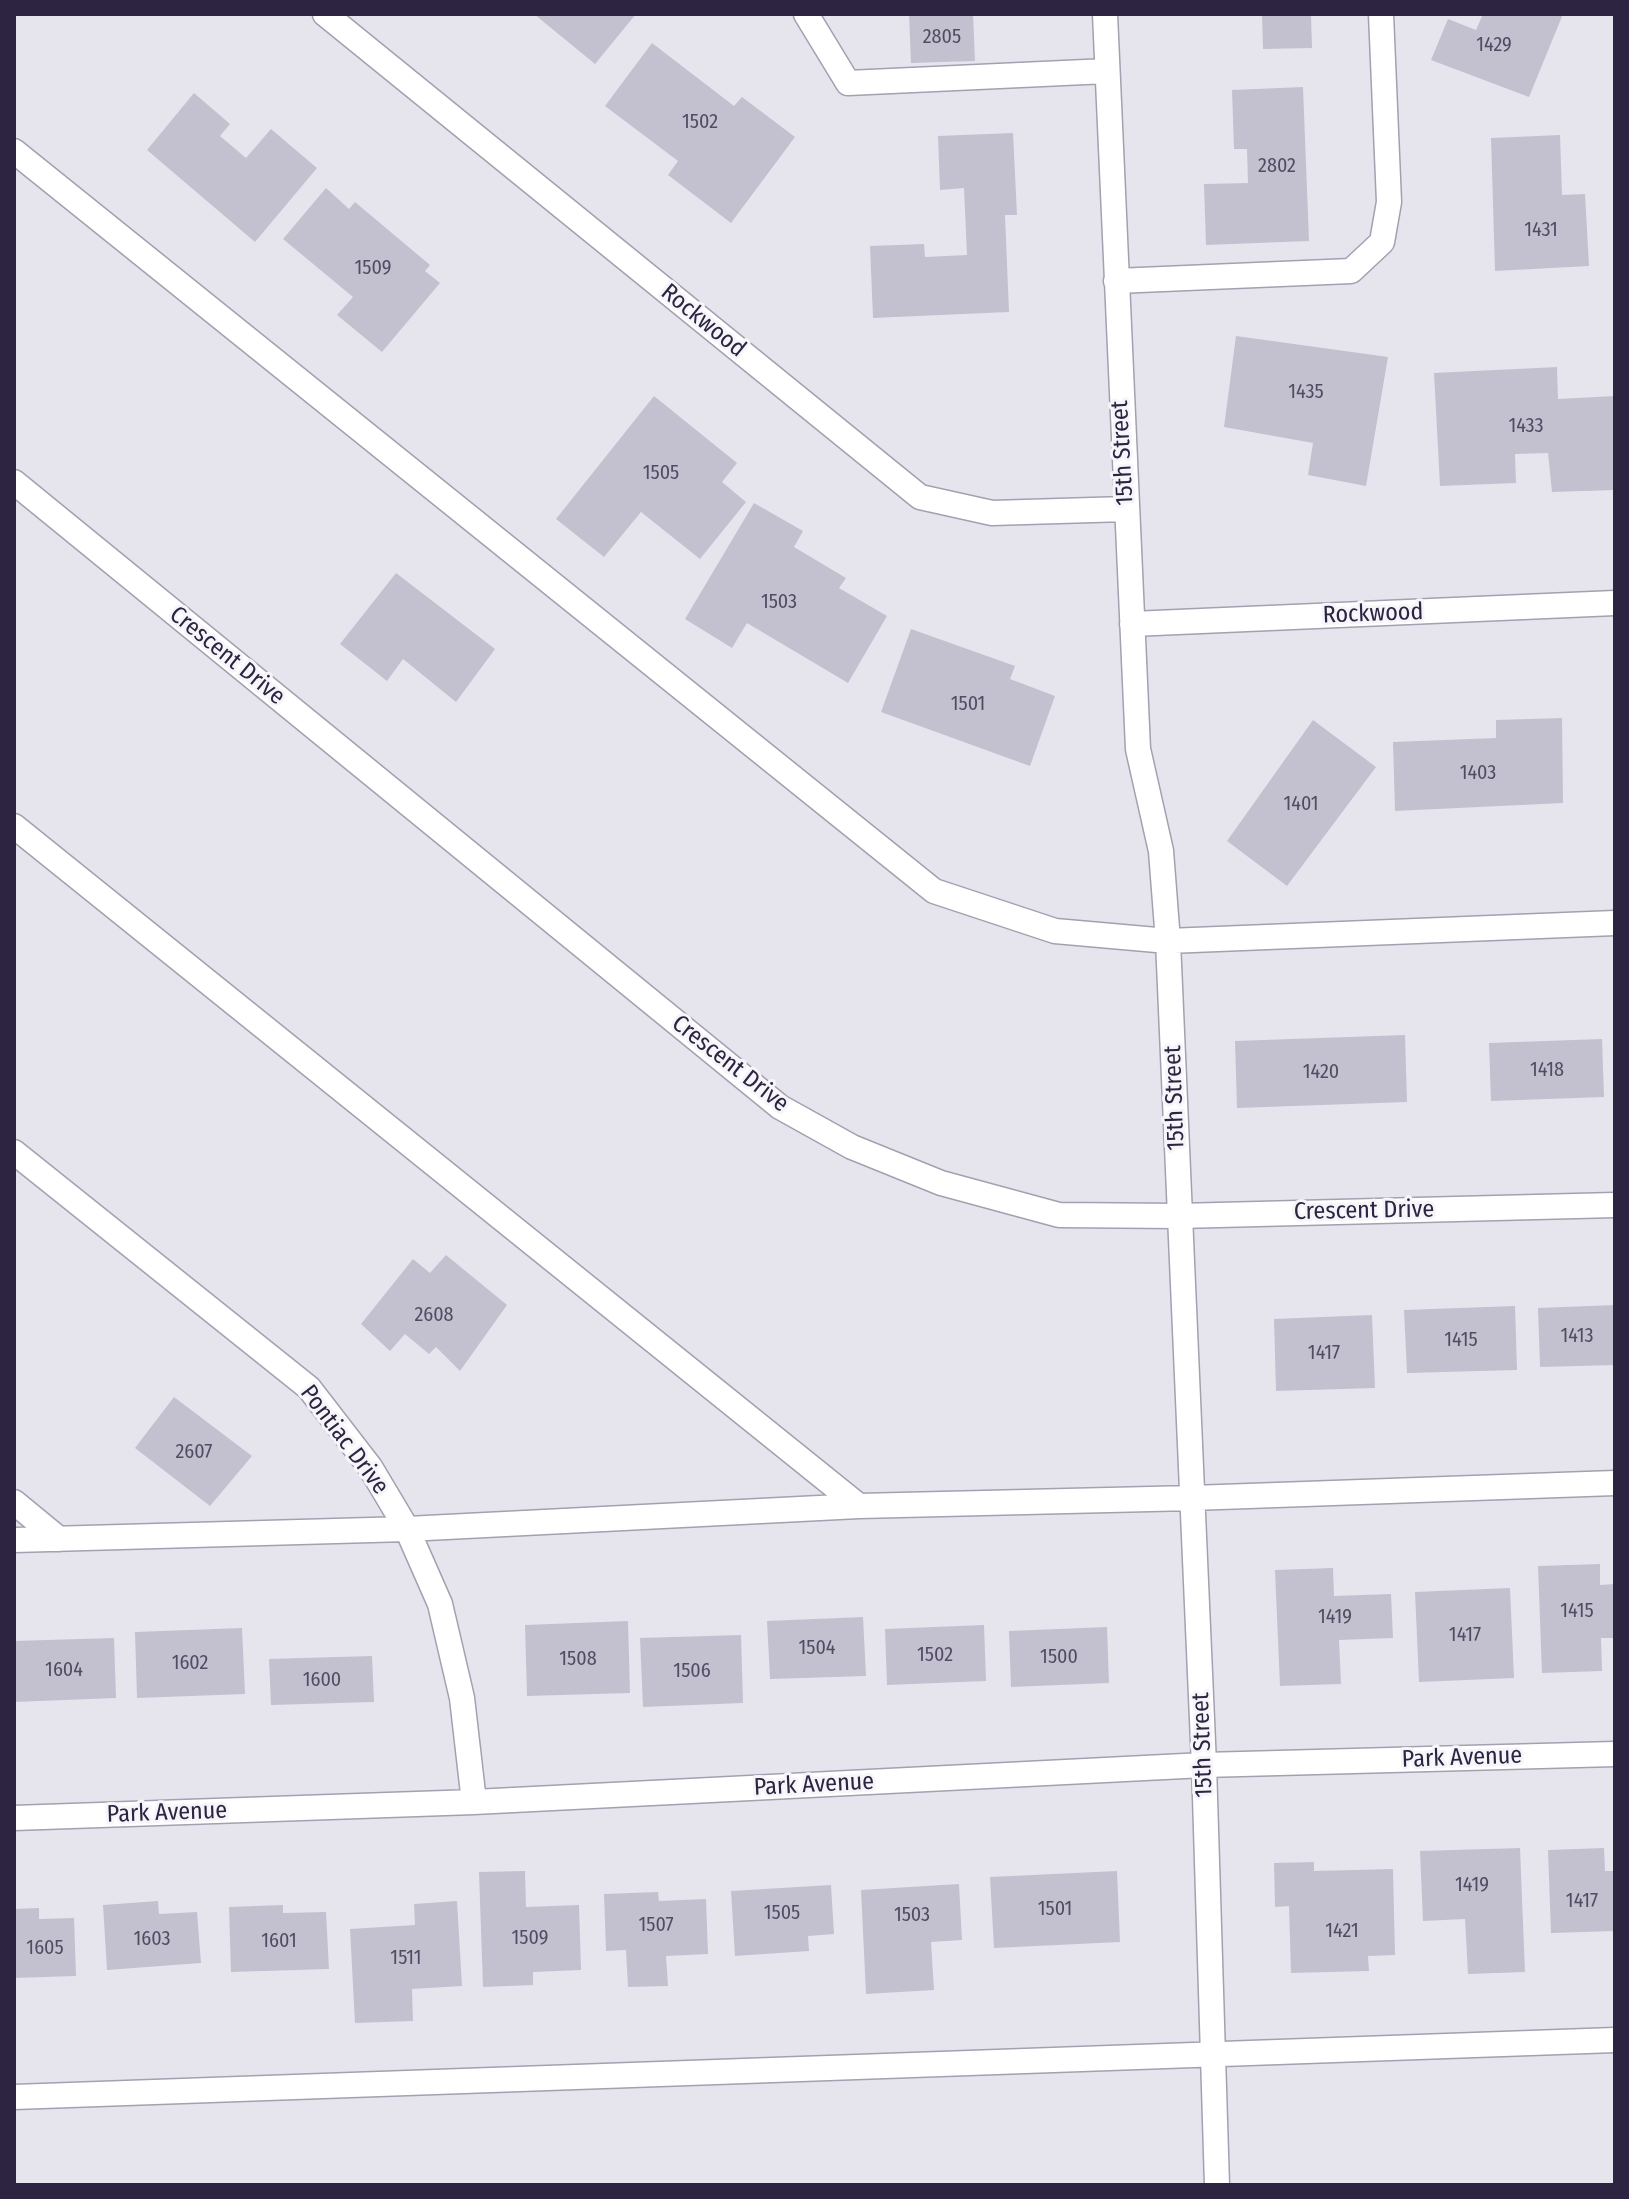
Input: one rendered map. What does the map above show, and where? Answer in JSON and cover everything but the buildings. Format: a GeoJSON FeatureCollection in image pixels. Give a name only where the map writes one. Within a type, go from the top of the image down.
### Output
{"type":"FeatureCollection","features":[{"type":"Feature","properties":{"kind":"street","name":"Rockwood"},"geometry":{"type":"LineString","coordinates":[[325,14],[920,497],[992,513],[1126,509]]}},
{"type":"Feature","properties":{"kind":"street"},"geometry":{"type":"LineString","coordinates":[[806,14],[848,83],[1107,71]]}},
{"type":"Feature","properties":{"kind":"street","name":"15th Street"},"geometry":{"type":"LineString","coordinates":[[1105,14],[1138,749],[1161,851],[1168,941],[1204,1765],[1217,2185]]}},
{"type":"Feature","properties":{"kind":"street"},"geometry":{"type":"LineString","coordinates":[[1116,281],[1351,271],[1382,242],[1389,202],[1381,14]]}},
{"type":"Feature","properties":{"kind":"street"},"geometry":{"type":"LineString","coordinates":[[14,151],[934,891],[1055,931],[1168,941],[1615,923]]}},
{"type":"Feature","properties":{"kind":"street","name":"Crescent Drive"},"geometry":{"type":"LineString","coordinates":[[14,482],[780,1107],[852,1147],[941,1183],[1059,1215],[1179,1216],[1615,1205]]}},
{"type":"Feature","properties":{"kind":"street","name":"Rockwood"},"geometry":{"type":"LineString","coordinates":[[1132,624],[1615,603]]}},
{"type":"Feature","properties":{"kind":"street"},"geometry":{"type":"LineString","coordinates":[[14,826],[859,1506]]}},
{"type":"Feature","properties":{"kind":"street","name":"Pontiac Drive"},"geometry":{"type":"LineString","coordinates":[[14,1152],[309,1388],[370,1467],[407,1529],[440,1604],[462,1698],[474,1802]]}},
{"type":"Feature","properties":{"kind":"street"},"geometry":{"type":"LineString","coordinates":[[14,1540],[407,1529],[859,1506],[1615,1483]]}},
{"type":"Feature","properties":{"kind":"street"},"geometry":{"type":"LineString","coordinates":[[14,1502],[59,1539]]}},
{"type":"Feature","properties":{"kind":"street","name":"Park Avenue"},"geometry":{"type":"LineString","coordinates":[[14,1818],[474,1802],[1204,1765],[1615,1754]]}},
{"type":"Feature","properties":{"kind":"street"},"geometry":{"type":"LineString","coordinates":[[14,2097],[1615,2040]]}}]}
